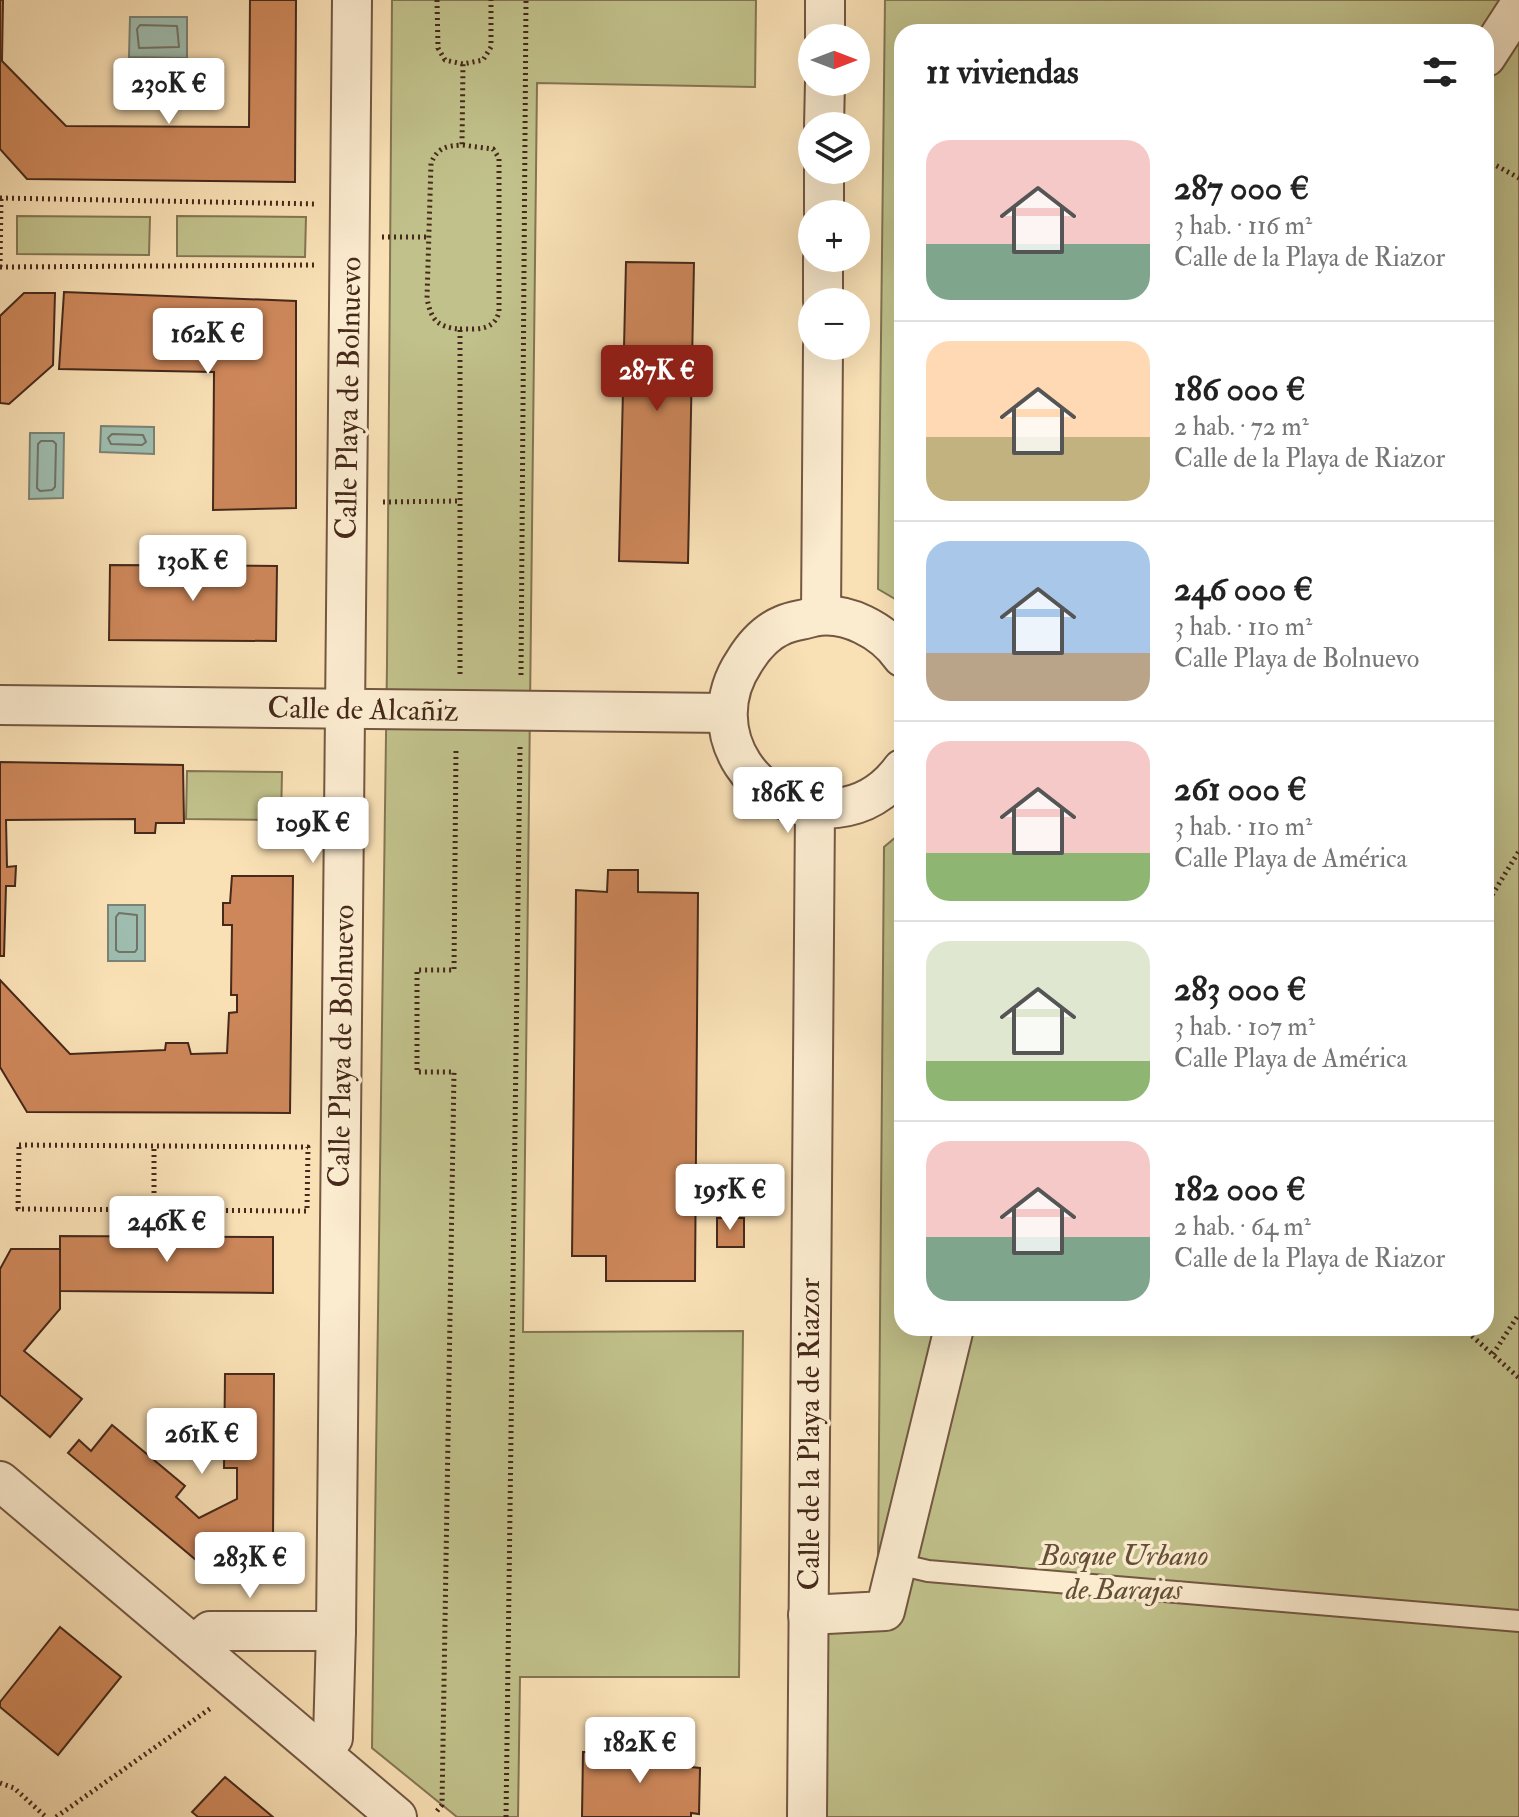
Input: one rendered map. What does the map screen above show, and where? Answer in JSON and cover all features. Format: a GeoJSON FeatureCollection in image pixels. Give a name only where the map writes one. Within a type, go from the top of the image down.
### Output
{"type":"FeatureCollection","features":[{"type":"Feature","properties":{"kind":"street","name":"Calle Playa de Bolnuevo"},"geometry":{"type":"LineString","coordinates":[[321,1751],[333,1738],[336,1631],[352,0]]}},
{"type":"Feature","properties":{"kind":"street"},"geometry":{"type":"LineString","coordinates":[[825,0],[825,24]]}},
{"type":"Feature","properties":{"kind":"street"},"geometry":{"type":"LineString","coordinates":[[1494,45],[1519,6]]}},
{"type":"Feature","properties":{"kind":"street"},"geometry":{"type":"LineString","coordinates":[[821,615],[823,360]]}},
{"type":"Feature","properties":{"kind":"street"},"geometry":{"type":"LineString","coordinates":[[894,645],[858,621],[821,615],[783,624],[754,645],[734,676],[726,713],[733,747],[752,778],[781,800],[815,811],[855,806],[890,786],[894,780]]}},
{"type":"Feature","properties":{"kind":"street","name":"Calle de Alcañiz"},"geometry":{"type":"LineString","coordinates":[[0,705],[726,713]]}},
{"type":"Feature","properties":{"kind":"street","name":"Calle de la Playa de Riazor"},"geometry":{"type":"LineString","coordinates":[[807,1817],[815,811]]}},
{"type":"Feature","properties":{"kind":"street"},"geometry":{"type":"LineString","coordinates":[[808,1615],[885,1611],[952,1336]]}},
{"type":"Feature","properties":{"kind":"street"},"geometry":{"type":"LineString","coordinates":[[0,1481],[397,1817]]}},
{"type":"Feature","properties":{"kind":"street"},"geometry":{"type":"LineString","coordinates":[[194,1645],[210,1631],[336,1631]]}},
{"type":"Feature","properties":{"kind":"lane"},"geometry":{"type":"LineString","coordinates":[[898,1564],[928,1571],[1519,1621]]}},
{"type":"Feature","properties":{"kind":"path"},"geometry":{"type":"LineString","coordinates":[[437,0],[438,48],[445,60],[463,64],[483,60],[491,47],[491,0]]}},
{"type":"Feature","properties":{"kind":"path"},"geometry":{"type":"LineString","coordinates":[[521,675],[526,0]]}},
{"type":"Feature","properties":{"kind":"path"},"geometry":{"type":"LineString","coordinates":[[462,145],[463,64]]}},
{"type":"Feature","properties":{"kind":"path"},"geometry":{"type":"LineString","coordinates":[[462,145],[493,149],[499,158],[499,312],[497,321],[486,328],[443,328],[430,315],[427,298],[431,163],[434,154],[444,147],[462,145]]}},
{"type":"Feature","properties":{"kind":"path"},"geometry":{"type":"LineString","coordinates":[[1494,164],[1519,178]]}},
{"type":"Feature","properties":{"kind":"path"},"geometry":{"type":"LineString","coordinates":[[316,215],[316,204],[1,198],[0,267],[317,265],[317,251]]}},
{"type":"Feature","properties":{"kind":"path"},"geometry":{"type":"LineString","coordinates":[[373,237],[429,237]]}},
{"type":"Feature","properties":{"kind":"path"},"geometry":{"type":"LineString","coordinates":[[460,329],[460,674]]}},
{"type":"Feature","properties":{"kind":"path"},"geometry":{"type":"LineString","coordinates":[[383,502],[460,501]]}},
{"type":"Feature","properties":{"kind":"path"},"geometry":{"type":"LineString","coordinates":[[437,1811],[442,1805],[443,1790],[454,1072],[417,1072],[417,970],[454,970],[456,747]]}},
{"type":"Feature","properties":{"kind":"path"},"geometry":{"type":"LineString","coordinates":[[506,1817],[520,747]]}},
{"type":"Feature","properties":{"kind":"path"},"geometry":{"type":"LineString","coordinates":[[1494,892],[1519,851]]}},
{"type":"Feature","properties":{"kind":"path"},"geometry":{"type":"LineString","coordinates":[[19,1145],[154,1146],[308,1147],[307,1211],[18,1209],[19,1145]]}},
{"type":"Feature","properties":{"kind":"path"},"geometry":{"type":"LineString","coordinates":[[154,1146],[154,1211]]}},
{"type":"Feature","properties":{"kind":"path"},"geometry":{"type":"LineString","coordinates":[[1493,1354],[1519,1314]]}},
{"type":"Feature","properties":{"kind":"path"},"geometry":{"type":"LineString","coordinates":[[1472,1336],[1519,1378]]}},
{"type":"Feature","properties":{"kind":"path"},"geometry":{"type":"LineString","coordinates":[[56,1817],[211,1708]]}},
{"type":"Feature","properties":{"kind":"path"},"geometry":{"type":"LineString","coordinates":[[0,1783],[14,1788],[46,1817]]}},
{"type":"Feature","properties":{"kind":"green space"},"geometry":{"type":"Polygon","coordinates":[[[392,0],[756,0],[755,87],[537,83],[523,1332],[743,1331],[739,1677],[520,1677],[518,1817],[457,1817],[372,1748],[387,664],[392,0]]]}},
{"type":"Feature","properties":{"kind":"green space","name":"Bosque Urbano de Barajas"},"geometry":{"type":"Polygon","coordinates":[[[885,0],[1519,0],[1519,1817],[807,1817],[808,1615],[872,1613],[878,1560],[884,847],[894,839],[894,1336],[1494,1336],[1494,24],[894,24],[894,598],[878,589],[885,0]]]}},
{"type":"Feature","properties":{"kind":"green space"},"geometry":{"type":"Polygon","coordinates":[[[17,216],[150,217],[149,255],[17,254],[17,216]]]}},
{"type":"Feature","properties":{"kind":"green space"},"geometry":{"type":"Polygon","coordinates":[[[177,216],[306,217],[305,257],[177,256],[177,216]]]}},
{"type":"Feature","properties":{"kind":"green space"},"geometry":{"type":"Polygon","coordinates":[[[187,771],[282,772],[281,820],[186,819],[187,771]]]}},
{"type":"Feature","properties":{"kind":"water"},"geometry":{"type":"Polygon","coordinates":[[[130,17],[187,17],[187,58],[129,57],[130,17]]]}},
{"type":"Feature","properties":{"kind":"water"},"geometry":{"type":"Polygon","coordinates":[[[101,426],[154,427],[154,454],[100,452],[101,426]]]}},
{"type":"Feature","properties":{"kind":"water"},"geometry":{"type":"Polygon","coordinates":[[[30,433],[64,433],[63,498],[29,499],[30,433]]]}},
{"type":"Feature","properties":{"kind":"water"},"geometry":{"type":"Polygon","coordinates":[[[108,905],[145,905],[145,961],[108,961],[108,905]]]}},
{"type":"Feature","properties":{"kind":"building"},"geometry":{"type":"Polygon","coordinates":[[[0,0],[3,0],[2,61],[66,126],[249,127],[250,0],[296,0],[295,182],[27,179],[0,149],[0,0]]]}},
{"type":"Feature","properties":{"kind":"building"},"geometry":{"type":"Polygon","coordinates":[[[626,262],[694,263],[688,563],[619,561],[626,262]]]}},
{"type":"Feature","properties":{"kind":"building"},"geometry":{"type":"Polygon","coordinates":[[[64,292],[296,301],[296,508],[213,510],[214,372],[59,369],[64,292]]]}},
{"type":"Feature","properties":{"kind":"building"},"geometry":{"type":"Polygon","coordinates":[[[24,293],[55,293],[53,365],[9,404],[0,403],[0,316],[24,293]]]}},
{"type":"Feature","properties":{"kind":"building"},"geometry":{"type":"Polygon","coordinates":[[[110,565],[277,566],[276,641],[109,640],[110,565]]]}},
{"type":"Feature","properties":{"kind":"building"},"geometry":{"type":"Polygon","coordinates":[[[0,762],[183,765],[184,823],[156,823],[155,833],[135,833],[135,819],[6,820],[7,867],[16,866],[15,886],[6,886],[4,956],[0,956],[0,762]]]}},
{"type":"Feature","properties":{"kind":"building"},"geometry":{"type":"Polygon","coordinates":[[[608,870],[638,870],[638,892],[698,893],[695,1281],[606,1281],[606,1256],[572,1256],[576,890],[607,892],[608,870]]]}},
{"type":"Feature","properties":{"kind":"building"},"geometry":{"type":"Polygon","coordinates":[[[232,876],[293,876],[290,1113],[27,1112],[0,1067],[0,980],[70,1054],[165,1050],[166,1043],[188,1043],[191,1054],[227,1053],[229,1013],[237,1012],[237,995],[231,995],[232,925],[223,925],[223,903],[230,903],[232,876]]]}},
{"type":"Feature","properties":{"kind":"building"},"geometry":{"type":"Polygon","coordinates":[[[717,1218],[744,1218],[744,1247],[717,1247],[717,1218]]]}},
{"type":"Feature","properties":{"kind":"building"},"geometry":{"type":"Polygon","coordinates":[[[60,1236],[273,1237],[273,1293],[60,1291],[60,1236]]]}},
{"type":"Feature","properties":{"kind":"building"},"geometry":{"type":"Polygon","coordinates":[[[11,1249],[60,1249],[60,1309],[24,1351],[82,1399],[50,1437],[0,1395],[0,1269],[11,1249]]]}},
{"type":"Feature","properties":{"kind":"building"},"geometry":{"type":"Polygon","coordinates":[[[225,1374],[274,1374],[273,1540],[260,1540],[258,1537],[214,1557],[216,1560],[208,1570],[68,1453],[79,1440],[91,1451],[112,1425],[185,1486],[176,1497],[199,1518],[237,1499],[237,1468],[224,1468],[225,1374]]]}},
{"type":"Feature","properties":{"kind":"building"},"geometry":{"type":"Polygon","coordinates":[[[60,1627],[121,1677],[58,1755],[0,1707],[0,1702],[60,1627]]]}},
{"type":"Feature","properties":{"kind":"building"},"geometry":{"type":"Polygon","coordinates":[[[583,1752],[692,1754],[691,1767],[700,1768],[699,1814],[691,1813],[691,1817],[582,1817],[583,1752]]]}},
{"type":"Feature","properties":{"kind":"building"},"geometry":{"type":"Polygon","coordinates":[[[225,1777],[273,1817],[198,1817],[192,1812],[225,1777]]]}}]}
